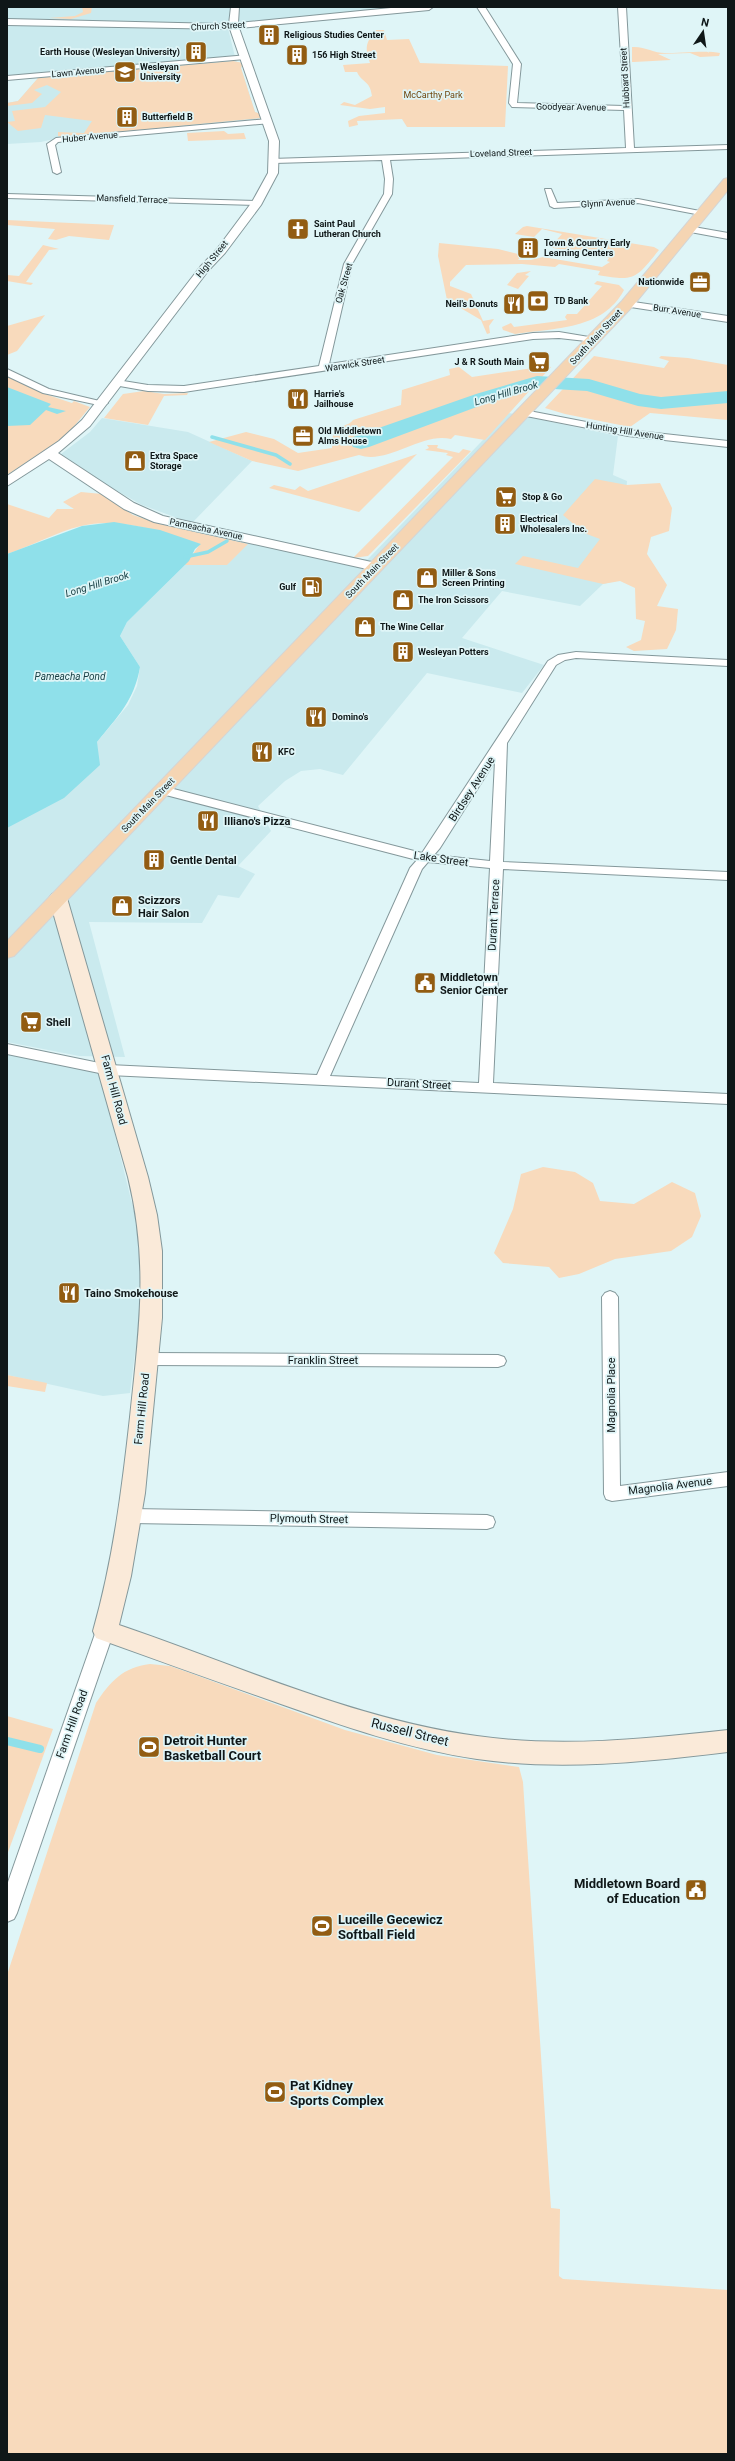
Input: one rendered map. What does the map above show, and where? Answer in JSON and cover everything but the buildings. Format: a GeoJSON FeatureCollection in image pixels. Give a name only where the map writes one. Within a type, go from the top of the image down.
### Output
{"type":"FeatureCollection","features":[{"type":"Feature","properties":{"kind":"main road","name":"South Main Street"},"geometry":{"type":"LineString","coordinates":[[7,952],[627,304],[701,212],[728,182]]}},
{"type":"Feature","properties":{"kind":"main road","name":"Farm Hill Road"},"geometry":{"type":"LineString","coordinates":[[58,898],[109,1070],[149,1228],[153,1265],[153,1303],[131,1516],[118,1590],[105,1631]]}},
{"type":"Feature","properties":{"kind":"main road","name":"Russell Street"},"geometry":{"type":"LineString","coordinates":[[105,1631],[343,1714],[411,1734],[473,1747],[574,1754],[633,1751],[728,1741]]}},
{"type":"Feature","properties":{"kind":"street","name":"High Street"},"geometry":{"type":"LineString","coordinates":[[7,482],[50,454],[75,434],[102,403],[257,203],[271,180],[275,147],[268,122],[233,26],[235,7]]}},
{"type":"Feature","properties":{"kind":"street","name":"Church Street"},"geometry":{"type":"LineString","coordinates":[[7,22],[176,28],[233,26],[429,7]]}},
{"type":"Feature","properties":{"kind":"street","name":"Goodyear Avenue"},"geometry":{"type":"LineString","coordinates":[[481,7],[517,64],[513,103],[515,105],[626,108]]}},
{"type":"Feature","properties":{"kind":"street","name":"Hubbard Street"},"geometry":{"type":"LineString","coordinates":[[622,7],[626,108],[630,149]]}},
{"type":"Feature","properties":{"kind":"street","name":"Lawn Avenue"},"geometry":{"type":"LineString","coordinates":[[7,78],[245,57]]}},
{"type":"Feature","properties":{"kind":"street","name":"Huber Avenue"},"geometry":{"type":"LineString","coordinates":[[57,172],[51,144],[56,140],[268,122]]}},
{"type":"Feature","properties":{"kind":"street","name":"Loveland Street"},"geometry":{"type":"LineString","coordinates":[[274,162],[630,149],[728,148]]}},
{"type":"Feature","properties":{"kind":"street","name":"Oak Street"},"geometry":{"type":"LineString","coordinates":[[323,368],[348,264],[388,194],[389,179],[385,158]]}},
{"type":"Feature","properties":{"kind":"street","name":"Glynn Avenue"},"geometry":{"type":"LineString","coordinates":[[548,191],[554,206],[638,202],[701,212]]}},
{"type":"Feature","properties":{"kind":"street","name":"Mansfield Terrace"},"geometry":{"type":"LineString","coordinates":[[7,196],[257,203]]}},
{"type":"Feature","properties":{"kind":"street"},"geometry":{"type":"LineString","coordinates":[[688,229],[728,236]]}},
{"type":"Feature","properties":{"kind":"street","name":"Burr Avenue"},"geometry":{"type":"LineString","coordinates":[[627,304],[728,319]]}},
{"type":"Feature","properties":{"kind":"street","name":"Warwick Street"},"geometry":{"type":"LineString","coordinates":[[117,383],[184,389],[539,335],[559,335],[592,340]]}},
{"type":"Feature","properties":{"kind":"street"},"geometry":{"type":"LineString","coordinates":[[7,372],[53,393],[102,403]]}},
{"type":"Feature","properties":{"kind":"street","name":"Hunting Hill Avenue"},"geometry":{"type":"LineString","coordinates":[[527,409],[628,434],[728,444]]}},
{"type":"Feature","properties":{"kind":"street","name":"Pameacha Avenue"},"geometry":{"type":"LineString","coordinates":[[50,454],[129,506],[154,517],[376,567]]}},
{"type":"Feature","properties":{"kind":"street","name":"Birdsey Avenue"},"geometry":{"type":"LineString","coordinates":[[322,1079],[416,868],[434,848],[502,744],[552,663],[562,657],[576,655],[728,663]]}},
{"type":"Feature","properties":{"kind":"street","name":"Durant Terrace"},"geometry":{"type":"LineString","coordinates":[[486,1086],[502,744]]}},
{"type":"Feature","properties":{"kind":"street","name":"Lake Street"},"geometry":{"type":"LineString","coordinates":[[162,790],[425,858],[496,865],[728,876]]}},
{"type":"Feature","properties":{"kind":"street","name":"Durant Street"},"geometry":{"type":"LineString","coordinates":[[7,1049],[109,1070],[486,1086],[728,1099]]}},
{"type":"Feature","properties":{"kind":"street","name":"Magnolia Place"},"geometry":{"type":"LineString","coordinates":[[610,1297],[612,1494]]}},
{"type":"Feature","properties":{"kind":"street","name":"Franklin Street"},"geometry":{"type":"LineString","coordinates":[[148,1359],[498,1361]]}},
{"type":"Feature","properties":{"kind":"street","name":"Magnolia Avenue"},"geometry":{"type":"LineString","coordinates":[[612,1494],[728,1479]]}},
{"type":"Feature","properties":{"kind":"street","name":"Plymouth Street"},"geometry":{"type":"LineString","coordinates":[[131,1516],[487,1522]]}},
{"type":"Feature","properties":{"kind":"street","name":"Farm Hill Road"},"geometry":{"type":"LineString","coordinates":[[7,1913],[105,1631]]}},
{"type":"Feature","properties":{"kind":"shaded area","name":"Wesleyan University"},"geometry":{"type":"Polygon","coordinates":[[[7,7],[400,7],[227,24],[236,61],[243,66],[241,68],[255,112],[261,114],[258,120],[62,137],[41,142],[7,144],[7,103],[18,101],[38,78],[37,76],[7,78],[7,7]]]}},
{"type":"Feature","properties":{"kind":"shaded area"},"geometry":{"type":"Polygon","coordinates":[[[509,413],[618,436],[613,475],[627,481],[620,580],[603,584],[580,606],[502,591],[462,638],[544,665],[522,693],[427,673],[343,775],[320,769],[301,771],[285,781],[258,806],[271,831],[238,866],[255,874],[239,898],[218,895],[202,923],[89,922],[125,1057],[79,1056],[7,1042],[7,828],[97,742],[128,705],[137,686],[140,667],[120,636],[127,622],[189,561],[201,544],[180,519],[142,505],[110,487],[61,454],[90,432],[102,418],[188,432],[252,461],[193,522],[362,559],[368,559],[509,413]]]}},
{"type":"Feature","properties":{"kind":"shaded area"},"geometry":{"type":"Polygon","coordinates":[[[7,1053],[94,1071],[101,1077],[137,1224],[142,1276],[140,1313],[130,1393],[103,1396],[7,1375],[7,1053]]]}},
{"type":"Feature","properties":{"kind":"green space"},"geometry":{"type":"Polygon","coordinates":[[[82,7],[92,7],[91,13],[71,19],[49,18],[75,16],[83,12],[82,7]]]}},
{"type":"Feature","properties":{"kind":"green space","name":"McCarthy Park"},"geometry":{"type":"Polygon","coordinates":[[[376,30],[384,30],[387,40],[409,39],[420,63],[508,66],[505,127],[407,127],[402,119],[357,121],[358,125],[349,127],[348,121],[359,116],[385,113],[385,107],[370,109],[340,105],[344,102],[355,105],[372,96],[370,87],[357,72],[345,72],[343,65],[370,63],[367,53],[367,46],[376,30]]]}},
{"type":"Feature","properties":{"kind":"green space"},"geometry":{"type":"Polygon","coordinates":[[[632,47],[665,53],[715,52],[720,53],[719,56],[700,57],[690,53],[658,54],[671,60],[632,62],[632,47]]]}},
{"type":"Feature","properties":{"kind":"green space"},"geometry":{"type":"Polygon","coordinates":[[[233,61],[243,63],[241,68],[255,112],[261,114],[261,118],[66,137],[58,136],[58,132],[84,133],[92,121],[45,115],[41,128],[18,131],[7,122],[15,121],[12,111],[45,107],[61,92],[47,85],[34,90],[42,94],[32,103],[7,106],[7,103],[18,101],[38,78],[233,61]]]}},
{"type":"Feature","properties":{"kind":"green space"},"geometry":{"type":"Polygon","coordinates":[[[224,131],[228,134],[244,133],[246,139],[188,141],[187,133],[224,131]]]}},
{"type":"Feature","properties":{"kind":"green space"},"geometry":{"type":"Polygon","coordinates":[[[7,220],[114,225],[109,240],[69,236],[56,240],[48,239],[55,229],[7,225],[7,220]]]}},
{"type":"Feature","properties":{"kind":"green space"},"geometry":{"type":"Polygon","coordinates":[[[527,226],[654,247],[659,250],[640,272],[628,278],[598,275],[600,271],[559,264],[555,267],[522,264],[466,265],[450,282],[450,286],[471,294],[483,321],[494,319],[489,326],[490,333],[487,334],[481,320],[447,300],[438,256],[439,243],[498,249],[522,255],[518,260],[531,260],[543,257],[602,267],[610,262],[607,261],[609,258],[553,248],[551,246],[562,234],[542,229],[534,237],[515,234],[523,227],[527,226]]]}},
{"type":"Feature","properties":{"kind":"green space"},"geometry":{"type":"Polygon","coordinates":[[[43,245],[59,249],[49,250],[26,282],[33,283],[31,285],[7,281],[7,275],[19,276],[43,245]]]}},
{"type":"Feature","properties":{"kind":"green space"},"geometry":{"type":"Polygon","coordinates":[[[531,271],[525,275],[529,276],[518,289],[507,285],[517,273],[531,271]]]}},
{"type":"Feature","properties":{"kind":"green space"},"geometry":{"type":"Polygon","coordinates":[[[597,281],[619,285],[624,290],[615,303],[604,313],[591,320],[561,328],[515,334],[503,330],[502,327],[511,323],[514,327],[567,320],[565,317],[567,314],[577,314],[602,286],[594,284],[597,281]]]}},
{"type":"Feature","properties":{"kind":"green space"},"geometry":{"type":"Polygon","coordinates":[[[45,315],[17,351],[7,355],[7,326],[45,315]]]}},
{"type":"Feature","properties":{"kind":"green space"},"geometry":{"type":"Polygon","coordinates":[[[594,356],[664,368],[669,361],[659,358],[661,356],[688,358],[728,365],[728,420],[650,413],[630,427],[565,414],[545,408],[594,356]]]}},
{"type":"Feature","properties":{"kind":"green space"},"geometry":{"type":"Polygon","coordinates":[[[546,366],[551,367],[485,440],[455,435],[451,439],[440,438],[428,440],[381,456],[370,457],[359,455],[298,471],[252,461],[209,442],[246,432],[274,439],[298,453],[332,448],[333,435],[336,429],[353,420],[401,405],[402,390],[450,375],[449,369],[459,367],[472,377],[546,366]]]}},
{"type":"Feature","properties":{"kind":"green space"},"geometry":{"type":"Polygon","coordinates":[[[7,376],[42,393],[72,403],[74,401],[90,407],[66,436],[7,475],[7,376]]]}},
{"type":"Feature","properties":{"kind":"green space"},"geometry":{"type":"Polygon","coordinates":[[[144,391],[164,394],[188,393],[187,395],[164,396],[148,425],[104,418],[123,394],[144,391]]]}},
{"type":"Feature","properties":{"kind":"green space"},"geometry":{"type":"Polygon","coordinates":[[[427,445],[438,445],[437,448],[459,453],[463,449],[471,451],[368,556],[353,558],[453,457],[446,455],[448,453],[425,450],[429,448],[427,445]]]}},
{"type":"Feature","properties":{"kind":"green space"},"geometry":{"type":"Polygon","coordinates":[[[417,454],[359,512],[269,488],[274,485],[295,490],[300,486],[308,491],[417,454]]]}},
{"type":"Feature","properties":{"kind":"green space"},"geometry":{"type":"Polygon","coordinates":[[[595,479],[627,485],[660,483],[672,508],[669,531],[651,537],[647,554],[667,585],[657,606],[678,609],[676,630],[667,649],[634,651],[626,647],[641,640],[645,621],[636,619],[635,588],[620,581],[603,584],[515,564],[523,556],[578,568],[600,539],[584,533],[563,515],[595,479]]]}},
{"type":"Feature","properties":{"kind":"green space"},"geometry":{"type":"Polygon","coordinates":[[[81,492],[102,494],[133,515],[160,524],[248,544],[227,565],[185,565],[200,544],[142,527],[126,524],[96,523],[53,535],[7,554],[7,504],[49,518],[57,509],[74,509],[63,502],[81,492]]]}},
{"type":"Feature","properties":{"kind":"green space"},"geometry":{"type":"Polygon","coordinates":[[[543,1167],[575,1172],[593,1183],[600,1201],[634,1204],[672,1182],[695,1193],[701,1216],[692,1237],[671,1251],[615,1259],[579,1274],[559,1278],[549,1267],[503,1263],[494,1253],[513,1209],[521,1174],[543,1167]]]}},
{"type":"Feature","properties":{"kind":"green space"},"geometry":{"type":"Polygon","coordinates":[[[7,1375],[47,1383],[45,1392],[7,1386],[7,1375]]]}},
{"type":"Feature","properties":{"kind":"green space","name":"Pat Kidney Sports Complex"},"geometry":{"type":"Polygon","coordinates":[[[150,1664],[170,1666],[345,1730],[437,1755],[519,1767],[523,1782],[551,2208],[560,2209],[559,2276],[563,2279],[728,2290],[728,2454],[7,2454],[7,1975],[96,1703],[112,1682],[118,1677],[132,1668],[150,1664]]]}},
{"type":"Feature","properties":{"kind":"green space"},"geometry":{"type":"Polygon","coordinates":[[[7,1716],[53,1729],[7,1855],[7,1716]]]}},
{"type":"Feature","properties":{"kind":"water"},"geometry":{"type":"Polygon","coordinates":[[[7,387],[51,404],[48,407],[66,411],[57,414],[46,410],[30,425],[7,426],[7,387]]]}},
{"type":"Feature","properties":{"kind":"water","name":"Pameacha Pond"},"geometry":{"type":"Polygon","coordinates":[[[114,522],[160,530],[201,544],[195,549],[189,561],[127,622],[120,636],[140,667],[134,689],[124,708],[97,742],[100,765],[64,798],[7,828],[7,554],[82,526],[114,522]]]}},
{"type":"Feature","properties":{"kind":"waterway","name":"Long Hill Brook"},"geometry":{"type":"LineString","coordinates":[[361,442],[483,398],[537,382],[589,385],[638,400],[661,403],[728,397]]}},
{"type":"Feature","properties":{"kind":"waterway"},"geometry":{"type":"LineString","coordinates":[[212,437],[276,455],[290,464]]}},
{"type":"Feature","properties":{"kind":"waterway","name":"Long Hill Brook"},"geometry":{"type":"LineString","coordinates":[[185,557],[208,552],[227,541]]}},
{"type":"Feature","properties":{"kind":"waterway"},"geometry":{"type":"LineString","coordinates":[[7,1741],[40,1749]]}},
{"type":"Feature","properties":{"kind":"place","name":"Religious Studies Center"},"geometry":{"type":"Point","coordinates":[269,35]}},
{"type":"Feature","properties":{"kind":"place","name":"Earth House (Wesleyan University)"},"geometry":{"type":"Point","coordinates":[196,52]}},
{"type":"Feature","properties":{"kind":"place","name":"156 High Street"},"geometry":{"type":"Point","coordinates":[297,55]}},
{"type":"Feature","properties":{"kind":"place","name":"Wesleyan University"},"geometry":{"type":"Point","coordinates":[125,72]}},
{"type":"Feature","properties":{"kind":"place","name":"Butterfield B"},"geometry":{"type":"Point","coordinates":[127,117]}},
{"type":"Feature","properties":{"kind":"place","name":"Saint Paul Lutheran Church"},"geometry":{"type":"Point","coordinates":[298,229]}},
{"type":"Feature","properties":{"kind":"place","name":"Town & Country Early Learning Centers"},"geometry":{"type":"Point","coordinates":[528,248]}},
{"type":"Feature","properties":{"kind":"place","name":"Nationwide"},"geometry":{"type":"Point","coordinates":[700,282]}},
{"type":"Feature","properties":{"kind":"place","name":"TD Bank"},"geometry":{"type":"Point","coordinates":[538,301]}},
{"type":"Feature","properties":{"kind":"place","name":"Neil's Donuts"},"geometry":{"type":"Point","coordinates":[514,304]}},
{"type":"Feature","properties":{"kind":"place","name":"J & R South Main"},"geometry":{"type":"Point","coordinates":[539,362]}},
{"type":"Feature","properties":{"kind":"place","name":"Harrie's Jailhouse"},"geometry":{"type":"Point","coordinates":[298,399]}},
{"type":"Feature","properties":{"kind":"place","name":"Old Middletown Alms House"},"geometry":{"type":"Point","coordinates":[303,436]}},
{"type":"Feature","properties":{"kind":"place","name":"Extra Space Storage"},"geometry":{"type":"Point","coordinates":[135,461]}},
{"type":"Feature","properties":{"kind":"place","name":"Stop & Go"},"geometry":{"type":"Point","coordinates":[506,497]}},
{"type":"Feature","properties":{"kind":"place","name":"Electrical Wholesalers Inc."},"geometry":{"type":"Point","coordinates":[505,524]}},
{"type":"Feature","properties":{"kind":"place","name":"Miller & Sons Screen Printing"},"geometry":{"type":"Point","coordinates":[427,578]}},
{"type":"Feature","properties":{"kind":"place","name":"Gulf"},"geometry":{"type":"Point","coordinates":[312,587]}},
{"type":"Feature","properties":{"kind":"place","name":"The Iron Scissors"},"geometry":{"type":"Point","coordinates":[403,600]}},
{"type":"Feature","properties":{"kind":"place","name":"The Wine Cellar"},"geometry":{"type":"Point","coordinates":[365,627]}},
{"type":"Feature","properties":{"kind":"place","name":"Wesleyan Potters"},"geometry":{"type":"Point","coordinates":[403,652]}},
{"type":"Feature","properties":{"kind":"place","name":"Domino's"},"geometry":{"type":"Point","coordinates":[316,717]}},
{"type":"Feature","properties":{"kind":"place","name":"KFC"},"geometry":{"type":"Point","coordinates":[262,752]}},
{"type":"Feature","properties":{"kind":"place","name":"Illiano's Pizza"},"geometry":{"type":"Point","coordinates":[208,821]}},
{"type":"Feature","properties":{"kind":"place","name":"Gentle Dental"},"geometry":{"type":"Point","coordinates":[154,860]}},
{"type":"Feature","properties":{"kind":"place","name":"Scizzors Hair Salon"},"geometry":{"type":"Point","coordinates":[122,906]}},
{"type":"Feature","properties":{"kind":"place","name":"Middletown Senior Center"},"geometry":{"type":"Point","coordinates":[425,983]}},
{"type":"Feature","properties":{"kind":"place","name":"Shell"},"geometry":{"type":"Point","coordinates":[31,1022]}},
{"type":"Feature","properties":{"kind":"place","name":"Taino Smokehouse"},"geometry":{"type":"Point","coordinates":[69,1293]}},
{"type":"Feature","properties":{"kind":"place","name":"Detroit Hunter Basketball Court"},"geometry":{"type":"Point","coordinates":[149,1747]}},
{"type":"Feature","properties":{"kind":"place","name":"Middletown Board of Education"},"geometry":{"type":"Point","coordinates":[696,1890]}},
{"type":"Feature","properties":{"kind":"place","name":"Luceille Gecewicz Softball Field"},"geometry":{"type":"Point","coordinates":[322,1926]}},
{"type":"Feature","properties":{"kind":"place","name":"Pat Kidney Sports Complex"},"geometry":{"type":"Point","coordinates":[275,2092]}}]}
